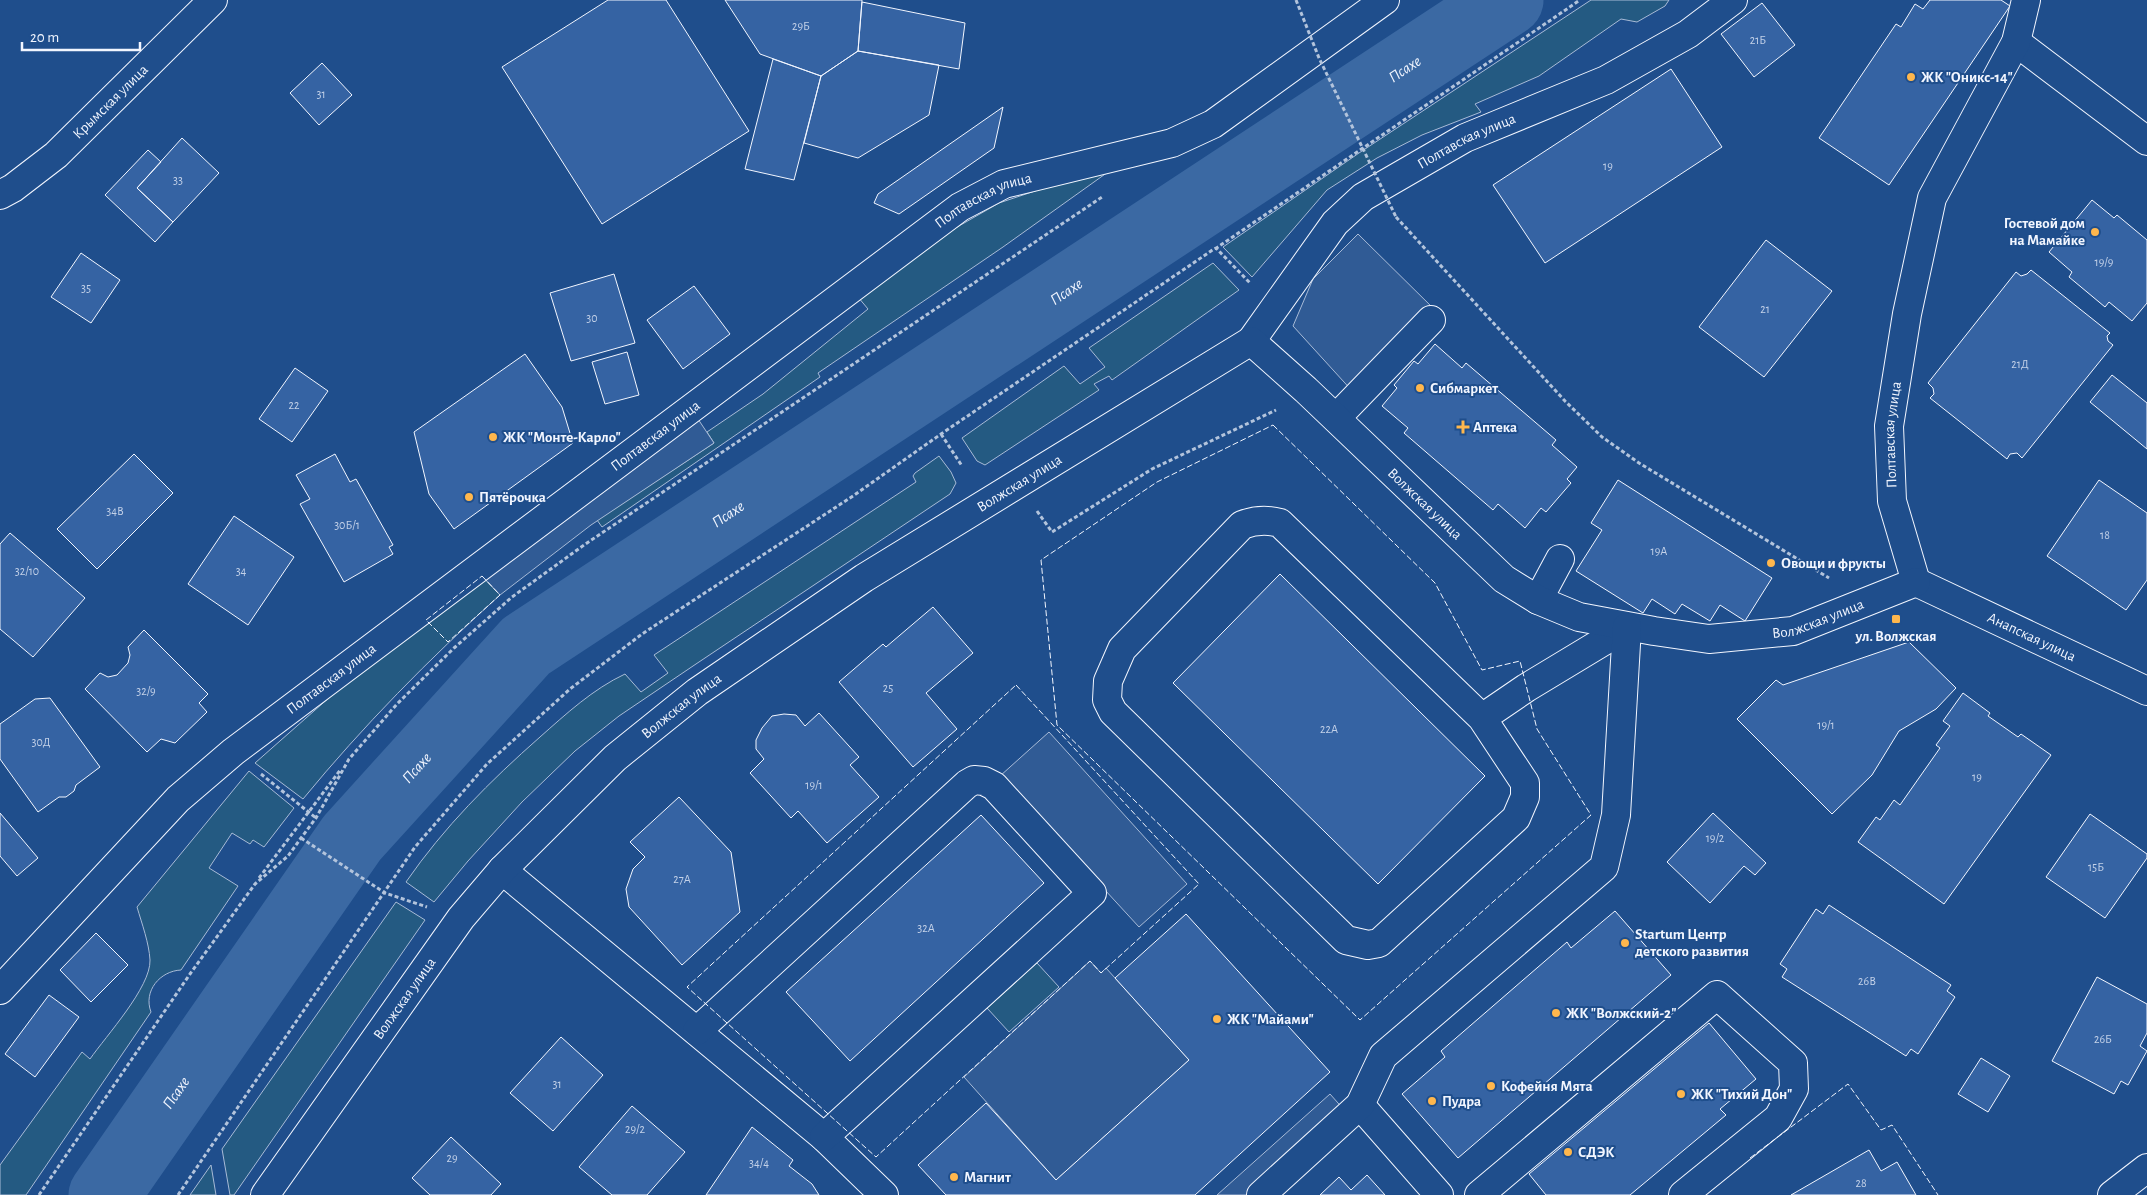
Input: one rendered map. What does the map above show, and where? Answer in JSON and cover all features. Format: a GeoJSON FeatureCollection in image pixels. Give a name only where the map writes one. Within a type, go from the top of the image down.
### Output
{"type":"FeatureCollection","features":[{"type":"Feature","properties":{"kind":"street","name":"Крымская улица"},"geometry":{"type":"LineString","coordinates":[[0,195],[13,188],[56,154],[213,0]]}},
{"type":"Feature","properties":{"kind":"street","name":"Полтавская улица"},"geometry":{"type":"LineString","coordinates":[[0,990],[178,799],[233,752],[960,207],[1004,184],[1172,143],[1212,124],[1385,0]]}},
{"type":"Feature","properties":{"kind":"street","name":"Полтавская улица"},"geometry":{"type":"LineString","coordinates":[[1251,341],[1335,223],[1363,197],[1465,138],[1606,80],[1688,34],[1733,0]]}},
{"type":"Feature","properties":{"kind":"street","name":"Полтавская улица"},"geometry":{"type":"LineString","coordinates":[[1916,582],[1892,501],[1889,426],[1907,314],[1932,198],[2016,42],[2026,0]]}},
{"type":"Feature","properties":{"kind":"street"},"geometry":{"type":"LineString","coordinates":[[2016,42],[2147,142]]}},
{"type":"Feature","properties":{"kind":"street"},"geometry":{"type":"LineString","coordinates":[[1336,418],[1431,320]]}},
{"type":"Feature","properties":{"kind":"street","name":"Волжская улица"},"geometry":{"type":"LineString","coordinates":[[265,1195],[461,918],[502,870],[615,758],[697,692],[864,578],[1251,341],[1336,418],[1504,579],[1538,600],[1579,617],[1627,627],[1709,639],[1793,630],[1916,582]]}},
{"type":"Feature","properties":{"kind":"street"},"geometry":{"type":"LineString","coordinates":[[1268,520],[1280,523],[1482,718],[1525,783],[1525,797],[1522,808],[1516,818],[1379,943],[1368,945],[1346,940],[1113,712],[1107,700],[1108,681],[1122,649],[1242,525],[1252,521],[1268,520]]}},
{"type":"Feature","properties":{"kind":"street"},"geometry":{"type":"LineString","coordinates":[[1538,600],[1560,559]]}},
{"type":"Feature","properties":{"kind":"street","name":"Анапская улица"},"geometry":{"type":"LineString","coordinates":[[1916,582],[2147,691]]}},
{"type":"Feature","properties":{"kind":"street"},"geometry":{"type":"LineString","coordinates":[[1482,718],[1526,688],[1627,627]]}},
{"type":"Feature","properties":{"kind":"street"},"geometry":{"type":"LineString","coordinates":[[1261,1195],[1360,1105],[1383,1056],[1604,867],[1616,815],[1627,627]]}},
{"type":"Feature","properties":{"kind":"street"},"geometry":{"type":"LineString","coordinates":[[697,1031],[967,784],[974,780],[984,781],[994,786],[1092,893],[824,1137]]}},
{"type":"Feature","properties":{"kind":"street"},"geometry":{"type":"LineString","coordinates":[[502,870],[824,1137],[884,1195]]}},
{"type":"Feature","properties":{"kind":"street"},"geometry":{"type":"LineString","coordinates":[[1479,1195],[1717,995],[1793,1063],[1794,1089],[1778,1118],[1683,1195]]}},
{"type":"Feature","properties":{"kind":"street"},"geometry":{"type":"LineString","coordinates":[[1360,1105],[1439,1195]]}},
{"type":"Feature","properties":{"kind":"street"},"geometry":{"type":"LineString","coordinates":[[2112,1195],[2147,1168]]}},
{"type":"Feature","properties":{"kind":"path"},"geometry":{"type":"LineString","coordinates":[[1296,0],[1319,58],[1396,217],[1602,437],[1639,463],[1867,601]]}},
{"type":"Feature","properties":{"kind":"path"},"geometry":{"type":"LineString","coordinates":[[178,1195],[415,847],[487,764],[570,689],[642,634],[853,496],[941,434],[1580,0]]}},
{"type":"Feature","properties":{"kind":"path"},"geometry":{"type":"LineString","coordinates":[[1311,56],[1319,50]]}},
{"type":"Feature","properties":{"kind":"path"},"geometry":{"type":"LineString","coordinates":[[39,1195],[190,974],[308,811],[349,759],[397,704],[454,648],[512,597],[584,545],[1107,194]]}},
{"type":"Feature","properties":{"kind":"path"},"geometry":{"type":"LineString","coordinates":[[1214,249],[1216,248],[1274,308]]}},
{"type":"Feature","properties":{"kind":"path"},"geometry":{"type":"LineString","coordinates":[[941,434],[962,466]]}},
{"type":"Feature","properties":{"kind":"path"},"geometry":{"type":"LineString","coordinates":[[233,752],[316,818]]}},
{"type":"Feature","properties":{"kind":"path"},"geometry":{"type":"LineString","coordinates":[[255,884],[288,856],[316,818],[349,759]]}},
{"type":"Feature","properties":{"kind":"path"},"geometry":{"type":"LineString","coordinates":[[301,838],[385,893],[461,918]]}},
{"type":"Feature","properties":{"kind":"shaded area"},"geometry":{"type":"Polygon","coordinates":[[[1591,0],[1669,0],[1665,6],[1637,22],[1621,19],[1539,76],[1475,104],[1481,112],[1422,135],[1377,158],[1327,190],[1252,277],[1223,247],[1359,153],[1591,0]]]}},
{"type":"Feature","properties":{"kind":"shaded area"},"geometry":{"type":"Polygon","coordinates":[[[1122,162],[1003,247],[818,373],[820,377],[602,527],[597,520],[714,443],[707,432],[763,394],[868,309],[858,297],[945,234],[999,203],[1122,162]]]}},
{"type":"Feature","properties":{"kind":"shaded area"},"geometry":{"type":"Polygon","coordinates":[[[1358,234],[1435,310],[1354,393],[1293,326],[1313,279],[1358,234]]]}},
{"type":"Feature","properties":{"kind":"shaded area"},"geometry":{"type":"Polygon","coordinates":[[[1213,263],[1239,290],[1112,380],[1109,376],[1094,384],[1099,390],[985,465],[977,461],[962,438],[1064,366],[1080,384],[1105,367],[1089,348],[1213,263]]]}},
{"type":"Feature","properties":{"kind":"shaded area"},"geometry":{"type":"Polygon","coordinates":[[[696,416],[714,443],[591,525],[500,595],[482,576],[696,416]]]}},
{"type":"Feature","properties":{"kind":"shaded area"},"geometry":{"type":"Polygon","coordinates":[[[939,456],[951,472],[956,483],[950,494],[619,716],[575,751],[522,802],[468,861],[434,902],[406,882],[436,842],[468,805],[521,754],[580,702],[625,674],[641,692],[668,673],[654,655],[916,482],[913,476],[915,473],[939,456]]]}},
{"type":"Feature","properties":{"kind":"shaded area"},"geometry":{"type":"Polygon","coordinates":[[[482,576],[500,595],[397,694],[349,745],[303,799],[255,763],[331,696],[482,576]]]}},
{"type":"Feature","properties":{"kind":"shaded area"},"geometry":{"type":"Polygon","coordinates":[[[1049,732],[1187,884],[1139,927],[1000,776],[1049,732]]]}},
{"type":"Feature","properties":{"kind":"shaded area"},"geometry":{"type":"Polygon","coordinates":[[[249,771],[294,808],[264,847],[253,840],[250,844],[232,833],[209,868],[238,886],[181,970],[166,974],[155,984],[149,997],[151,1012],[26,1195],[0,1195],[0,1165],[82,1052],[90,1059],[136,997],[143,984],[150,960],[147,940],[137,907],[249,771]]]}},
{"type":"Feature","properties":{"kind":"shaded area"},"geometry":{"type":"Polygon","coordinates":[[[396,902],[425,920],[234,1195],[230,1195],[222,1149],[396,902]]]}},
{"type":"Feature","properties":{"kind":"shaded area"},"geometry":{"type":"Polygon","coordinates":[[[1090,961],[1101,973],[1106,968],[1189,1060],[1056,1180],[964,1077],[1090,961]]]}},
{"type":"Feature","properties":{"kind":"shaded area"},"geometry":{"type":"Polygon","coordinates":[[[1037,963],[1059,987],[1009,1032],[987,1008],[1037,963]]]}},
{"type":"Feature","properties":{"kind":"shaded area"},"geometry":{"type":"Polygon","coordinates":[[[1330,1094],[1346,1112],[1254,1195],[1217,1195],[1330,1094]]]}},
{"type":"Feature","properties":{"kind":"shaded area"},"geometry":{"type":"Polygon","coordinates":[[[211,1165],[216,1195],[190,1195],[211,1165]]]}},
{"type":"Feature","properties":{"kind":"building"},"geometry":{"type":"Polygon","coordinates":[[[608,0],[666,0],[749,131],[602,224],[502,67],[608,0]]]}},
{"type":"Feature","properties":{"kind":"building"},"geometry":{"type":"Polygon","coordinates":[[[725,0],[862,0],[858,51],[821,76],[760,54],[725,0]]]}},
{"type":"Feature","properties":{"kind":"building","name":"ЖК \"Оникс-14\""},"geometry":{"type":"Polygon","coordinates":[[[1930,0],[2001,0],[2010,6],[1889,185],[1819,138],[1896,24],[1901,27],[1915,4],[1923,9],[1930,0]]]}},
{"type":"Feature","properties":{"kind":"building"},"geometry":{"type":"Polygon","coordinates":[[[862,2],[965,23],[959,69],[858,51],[862,2]]]}},
{"type":"Feature","properties":{"kind":"building"},"geometry":{"type":"Polygon","coordinates":[[[1762,3],[1795,45],[1754,77],[1721,34],[1762,3]]]}},
{"type":"Feature","properties":{"kind":"building"},"geometry":{"type":"Polygon","coordinates":[[[858,51],[939,65],[929,115],[858,158],[804,143],[821,76],[858,51]]]}},
{"type":"Feature","properties":{"kind":"building"},"geometry":{"type":"Polygon","coordinates":[[[773,59],[821,76],[794,180],[745,169],[773,59]]]}},
{"type":"Feature","properties":{"kind":"building"},"geometry":{"type":"Polygon","coordinates":[[[322,63],[352,95],[319,125],[290,93],[322,63]]]}},
{"type":"Feature","properties":{"kind":"building"},"geometry":{"type":"Polygon","coordinates":[[[1671,69],[1722,147],[1545,263],[1493,185],[1671,69]]]}},
{"type":"Feature","properties":{"kind":"building"},"geometry":{"type":"Polygon","coordinates":[[[1003,107],[994,148],[899,214],[874,203],[878,194],[1003,107]]]}},
{"type":"Feature","properties":{"kind":"building"},"geometry":{"type":"Polygon","coordinates":[[[182,138],[219,173],[173,222],[137,188],[182,138]]]}},
{"type":"Feature","properties":{"kind":"building"},"geometry":{"type":"Polygon","coordinates":[[[148,150],[161,162],[137,188],[173,222],[155,242],[105,195],[148,150]]]}},
{"type":"Feature","properties":{"kind":"building"},"geometry":{"type":"Polygon","coordinates":[[[2092,200],[2114,218],[2117,215],[2147,240],[2147,303],[2132,321],[2109,302],[2105,307],[2069,277],[2072,272],[2049,252],[2092,200]]]}},
{"type":"Feature","properties":{"kind":"building"},"geometry":{"type":"Polygon","coordinates":[[[1766,240],[1832,291],[1764,377],[1699,327],[1766,240]]]}},
{"type":"Feature","properties":{"kind":"building"},"geometry":{"type":"Polygon","coordinates":[[[81,253],[120,280],[91,323],[51,297],[81,253]]]}},
{"type":"Feature","properties":{"kind":"building"},"geometry":{"type":"Polygon","coordinates":[[[2031,270],[2110,333],[2107,336],[2108,341],[2113,345],[2022,458],[2017,453],[2010,454],[2007,459],[1930,398],[1934,394],[1933,388],[1928,383],[2016,272],[2021,276],[2031,270]]]}},
{"type":"Feature","properties":{"kind":"building"},"geometry":{"type":"Polygon","coordinates":[[[614,274],[635,343],[571,361],[550,293],[614,274]]]}},
{"type":"Feature","properties":{"kind":"building"},"geometry":{"type":"Polygon","coordinates":[[[694,286],[730,334],[683,369],[647,320],[694,286]]]}},
{"type":"Feature","properties":{"kind":"building"},"geometry":{"type":"Polygon","coordinates":[[[1435,344],[1462,368],[1466,363],[1556,440],[1552,445],[1577,467],[1567,479],[1571,483],[1546,512],[1541,508],[1525,528],[1498,504],[1493,510],[1404,433],[1408,428],[1382,406],[1397,388],[1394,385],[1414,361],[1418,364],[1435,344]]]}},
{"type":"Feature","properties":{"kind":"building"},"geometry":{"type":"Polygon","coordinates":[[[627,352],[639,395],[605,404],[592,362],[627,352]]]}},
{"type":"Feature","properties":{"kind":"building","name":"ЖК \"Монте-Карло\""},"geometry":{"type":"Polygon","coordinates":[[[525,354],[562,407],[573,443],[454,529],[429,494],[414,432],[525,354]]]}},
{"type":"Feature","properties":{"kind":"building"},"geometry":{"type":"Polygon","coordinates":[[[295,368],[328,391],[292,442],[259,419],[295,368]]]}},
{"type":"Feature","properties":{"kind":"building"},"geometry":{"type":"Polygon","coordinates":[[[2112,375],[2147,403],[2147,449],[2090,402],[2112,375]]]}},
{"type":"Feature","properties":{"kind":"building"},"geometry":{"type":"Polygon","coordinates":[[[134,454],[173,493],[97,569],[57,529],[134,454]]]}},
{"type":"Feature","properties":{"kind":"building"},"geometry":{"type":"Polygon","coordinates":[[[335,454],[350,482],[356,479],[393,545],[389,547],[393,554],[344,582],[300,504],[310,499],[296,475],[335,454]]]}},
{"type":"Feature","properties":{"kind":"building"},"geometry":{"type":"Polygon","coordinates":[[[1618,480],[1772,578],[1745,621],[1720,605],[1710,621],[1682,604],[1675,614],[1652,599],[1643,613],[1576,571],[1602,530],[1591,523],[1618,480]]]}},
{"type":"Feature","properties":{"kind":"building"},"geometry":{"type":"Polygon","coordinates":[[[2099,480],[2147,513],[2147,580],[2126,610],[2047,556],[2099,480]]]}},
{"type":"Feature","properties":{"kind":"building"},"geometry":{"type":"Polygon","coordinates":[[[234,516],[294,557],[248,625],[188,584],[234,516]]]}},
{"type":"Feature","properties":{"kind":"building"},"geometry":{"type":"Polygon","coordinates":[[[10,533],[85,598],[33,657],[0,629],[0,544],[10,533]]]}},
{"type":"Feature","properties":{"kind":"building"},"geometry":{"type":"Polygon","coordinates":[[[1280,574],[1485,776],[1378,884],[1173,683],[1280,574]]]}},
{"type":"Feature","properties":{"kind":"building"},"geometry":{"type":"Polygon","coordinates":[[[933,607],[973,653],[926,693],[957,729],[913,767],[839,682],[883,644],[886,647],[933,607]]]}},
{"type":"Feature","properties":{"kind":"building"},"geometry":{"type":"Polygon","coordinates":[[[144,630],[208,694],[199,703],[207,712],[175,743],[161,739],[147,752],[85,689],[100,673],[108,677],[117,675],[128,663],[130,655],[128,647],[144,630]]]}},
{"type":"Feature","properties":{"kind":"building"},"geometry":{"type":"Polygon","coordinates":[[[1909,642],[1956,688],[1936,709],[1899,731],[1872,775],[1832,814],[1737,719],[1776,680],[1783,685],[1909,642]]]}},
{"type":"Feature","properties":{"kind":"building"},"geometry":{"type":"Polygon","coordinates":[[[1963,693],[1990,713],[1988,716],[2018,737],[2021,734],[2051,755],[1944,904],[1858,842],[1876,817],[1880,820],[1894,800],[1900,805],[1940,748],[1936,745],[1950,726],[1943,721],[1963,693]]]}},
{"type":"Feature","properties":{"kind":"building"},"geometry":{"type":"Polygon","coordinates":[[[50,698],[100,767],[76,785],[74,791],[66,797],[59,797],[38,812],[0,759],[0,724],[35,699],[50,698]]]}},
{"type":"Feature","properties":{"kind":"building"},"geometry":{"type":"Polygon","coordinates":[[[819,713],[859,757],[850,765],[879,797],[827,843],[798,811],[791,818],[750,773],[764,759],[756,749],[756,740],[762,728],[772,716],[796,715],[805,726],[819,713]]]}},
{"type":"Feature","properties":{"kind":"building"},"geometry":{"type":"Polygon","coordinates":[[[679,797],[731,852],[740,912],[682,965],[629,907],[626,889],[633,869],[645,857],[630,842],[679,797]]]}},
{"type":"Feature","properties":{"kind":"building"},"geometry":{"type":"Polygon","coordinates":[[[0,813],[38,858],[17,876],[0,856],[0,813]]]}},
{"type":"Feature","properties":{"kind":"building"},"geometry":{"type":"Polygon","coordinates":[[[1713,813],[1766,863],[1755,875],[1744,866],[1710,903],[1667,862],[1713,813]]]}},
{"type":"Feature","properties":{"kind":"building"},"geometry":{"type":"Polygon","coordinates":[[[2090,814],[2147,854],[2147,858],[2105,918],[2046,877],[2090,814]]]}},
{"type":"Feature","properties":{"kind":"building"},"geometry":{"type":"Polygon","coordinates":[[[981,815],[1044,883],[850,1061],[786,992],[981,815]]]}},
{"type":"Feature","properties":{"kind":"building"},"geometry":{"type":"Polygon","coordinates":[[[1829,905],[1951,985],[1947,991],[1955,997],[1918,1054],[1911,1049],[1906,1056],[1782,977],[1787,969],[1780,964],[1816,909],[1823,914],[1829,905]]]}},
{"type":"Feature","properties":{"kind":"building","name":"ЖК \"Волжский-2\""},"geometry":{"type":"Polygon","coordinates":[[[1615,911],[1671,975],[1458,1158],[1402,1094],[1445,1057],[1441,1051],[1567,942],[1571,948],[1615,911]]]}},
{"type":"Feature","properties":{"kind":"building","name":"ЖК \"Майами\""},"geometry":{"type":"Polygon","coordinates":[[[1186,914],[1330,1072],[1195,1195],[946,1195],[918,1165],[986,1103],[1056,1180],[1189,1060],[1115,978],[1186,914]]]}},
{"type":"Feature","properties":{"kind":"building"},"geometry":{"type":"Polygon","coordinates":[[[96,933],[128,965],[91,1002],[60,970],[96,933]]]}},
{"type":"Feature","properties":{"kind":"building"},"geometry":{"type":"Polygon","coordinates":[[[2097,977],[2147,1004],[2147,1033],[2140,1046],[2147,1051],[2128,1085],[2121,1081],[2114,1094],[2052,1061],[2097,977]]]}},
{"type":"Feature","properties":{"kind":"building"},"geometry":{"type":"Polygon","coordinates":[[[49,995],[79,1017],[35,1077],[5,1054],[49,995]]]}},
{"type":"Feature","properties":{"kind":"building","name":"ЖК \"Тихий Дон\""},"geometry":{"type":"Polygon","coordinates":[[[1709,1023],[1756,1079],[1720,1109],[1726,1115],[1630,1195],[1546,1195],[1529,1174],[1709,1023]]]}},
{"type":"Feature","properties":{"kind":"building"},"geometry":{"type":"Polygon","coordinates":[[[561,1037],[603,1075],[553,1131],[510,1093],[561,1037]]]}},
{"type":"Feature","properties":{"kind":"building"},"geometry":{"type":"Polygon","coordinates":[[[1981,1058],[2010,1076],[1988,1112],[1958,1094],[1981,1058]]]}},
{"type":"Feature","properties":{"kind":"building"},"geometry":{"type":"Polygon","coordinates":[[[632,1106],[685,1152],[647,1195],[612,1195],[579,1167],[632,1106]]]}},
{"type":"Feature","properties":{"kind":"building"},"geometry":{"type":"Polygon","coordinates":[[[752,1127],[793,1160],[789,1166],[812,1184],[819,1195],[706,1195],[752,1127]]]}},
{"type":"Feature","properties":{"kind":"building"},"geometry":{"type":"Polygon","coordinates":[[[451,1137],[501,1184],[491,1195],[430,1195],[412,1178],[451,1137]]]}},
{"type":"Feature","properties":{"kind":"building"},"geometry":{"type":"Polygon","coordinates":[[[1869,1150],[1881,1171],[1897,1162],[1916,1195],[1791,1195],[1869,1150]]]}},
{"type":"Feature","properties":{"kind":"building"},"geometry":{"type":"Polygon","coordinates":[[[1367,1175],[1385,1195],[1320,1195],[1339,1177],[1351,1190],[1367,1175]]]}},
{"type":"Feature","properties":{"kind":"waterway","name":"Псахе"},"geometry":{"type":"LineString","coordinates":[[104,1195],[352,838],[526,646],[1508,0]]}},
{"type":"Feature","properties":{"kind":"fence"},"geometry":{"type":"LineString","coordinates":[[1273,425],[1435,583],[1482,670],[1520,661],[1537,729],[1591,815],[1360,1020],[1057,725],[1041,560],[1157,482],[1273,425]]}},
{"type":"Feature","properties":{"kind":"fence"},"geometry":{"type":"LineString","coordinates":[[482,576],[500,595],[448,642],[426,620],[482,576]]}},
{"type":"Feature","properties":{"kind":"fence"},"geometry":{"type":"LineString","coordinates":[[1016,685],[1199,884],[1101,973],[1090,961],[876,1157],[687,987],[1016,685]]}},
{"type":"Feature","properties":{"kind":"fence"},"geometry":{"type":"LineString","coordinates":[[1750,1158],[1848,1084],[1881,1130],[1892,1125],[1938,1195]]}},
{"type":"Feature","properties":{"kind":"place","name":"ЖК \"Оникс-14\""},"geometry":{"type":"Point","coordinates":[1911,77]}},
{"type":"Feature","properties":{"kind":"place","name":"Гостевой дом на Мамайке"},"geometry":{"type":"Point","coordinates":[2095,232]}},
{"type":"Feature","properties":{"kind":"place","name":"Сибмаркет"},"geometry":{"type":"Point","coordinates":[1420,388]}},
{"type":"Feature","properties":{"kind":"place","name":"Аптека"},"geometry":{"type":"Point","coordinates":[1463,427]}},
{"type":"Feature","properties":{"kind":"place","name":"ЖК \"Монте-Карло\""},"geometry":{"type":"Point","coordinates":[493,437]}},
{"type":"Feature","properties":{"kind":"place","name":"Пятёрочка"},"geometry":{"type":"Point","coordinates":[469,497]}},
{"type":"Feature","properties":{"kind":"place","name":"Овощи и фрукты"},"geometry":{"type":"Point","coordinates":[1771,563]}},
{"type":"Feature","properties":{"kind":"place","name":"ул. Волжская"},"geometry":{"type":"Point","coordinates":[1896,619]}},
{"type":"Feature","properties":{"kind":"place","name":"Startum Центр детского развития"},"geometry":{"type":"Point","coordinates":[1625,943]}},
{"type":"Feature","properties":{"kind":"place","name":"ЖК \"Волжский-2\""},"geometry":{"type":"Point","coordinates":[1556,1013]}},
{"type":"Feature","properties":{"kind":"place","name":"ЖК \"Майами\""},"geometry":{"type":"Point","coordinates":[1217,1019]}},
{"type":"Feature","properties":{"kind":"place","name":"Кофейня Мята"},"geometry":{"type":"Point","coordinates":[1491,1086]}},
{"type":"Feature","properties":{"kind":"place","name":"ЖК \"Тихий Дон\""},"geometry":{"type":"Point","coordinates":[1681,1094]}},
{"type":"Feature","properties":{"kind":"place","name":"Пудра"},"geometry":{"type":"Point","coordinates":[1432,1101]}},
{"type":"Feature","properties":{"kind":"place","name":"СДЭК"},"geometry":{"type":"Point","coordinates":[1568,1152]}},
{"type":"Feature","properties":{"kind":"place","name":"Магнит"},"geometry":{"type":"Point","coordinates":[954,1177]}}]}
